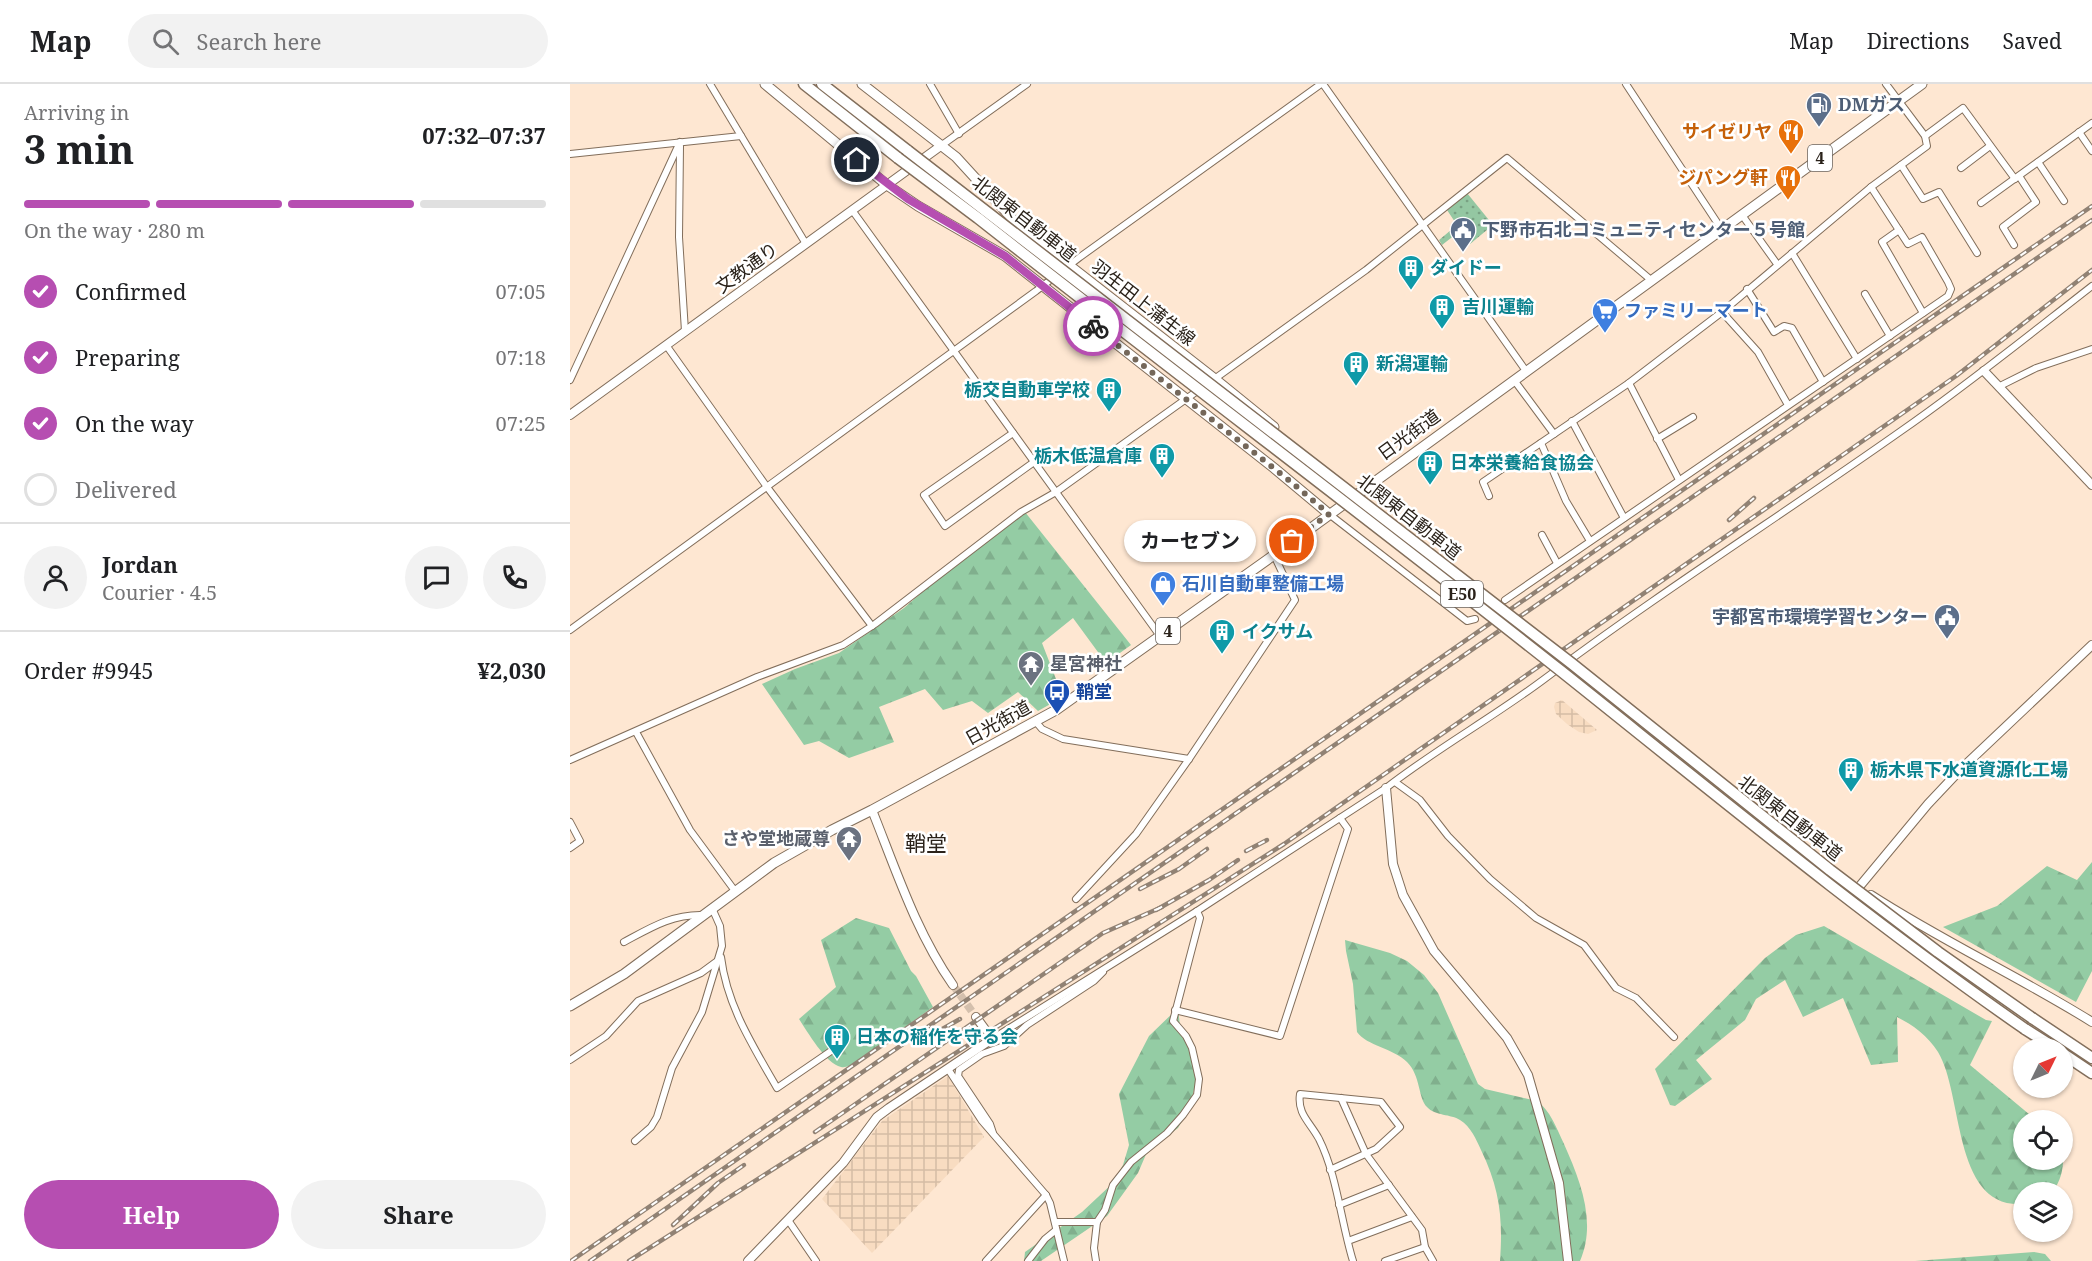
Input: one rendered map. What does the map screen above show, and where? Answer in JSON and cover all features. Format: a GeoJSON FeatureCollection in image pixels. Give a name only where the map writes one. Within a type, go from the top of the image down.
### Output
{"type":"FeatureCollection","features":[{"type":"Feature","properties":{"kind":"highway","name":"北関東自動車道"},"geometry":{"type":"LineString","coordinates":[[804,84],[1560,671],[1830,885],[1930,962],[2039,1038]]}},
{"type":"Feature","properties":{"kind":"highway","name":"北関東自動車道"},"geometry":{"type":"LineString","coordinates":[[822,84],[1570,663],[1830,870],[1938,952],[2092,1058]]}},
{"type":"Feature","properties":{"kind":"highway"},"geometry":{"type":"LineString","coordinates":[[2073,1060],[2092,1073]]}},
{"type":"Feature","properties":{"kind":"main road"},"geometry":{"type":"LineString","coordinates":[[765,84],[887,185],[918,206],[992,247],[1044,285],[1329,514]]}},
{"type":"Feature","properties":{"kind":"main road","name":"羽生田上蒲生線"},"geometry":{"type":"LineString","coordinates":[[862,84],[965,166],[1020,227],[1215,379],[1356,495]]}},
{"type":"Feature","properties":{"kind":"main road","name":"日光街道"},"geometry":{"type":"LineString","coordinates":[[570,1006],[624,974],[735,891],[795,851],[1036,722],[1274,555],[1922,84]]}},
{"type":"Feature","properties":{"kind":"street"},"geometry":{"type":"LineString","coordinates":[[710,84],[806,244]]}},
{"type":"Feature","properties":{"kind":"street"},"geometry":{"type":"LineString","coordinates":[[930,84],[959,134]]}},
{"type":"Feature","properties":{"kind":"street"},"geometry":{"type":"LineString","coordinates":[[942,146],[1027,84]]}},
{"type":"Feature","properties":{"kind":"street"},"geometry":{"type":"LineString","coordinates":[[570,630],[1068,266],[1322,84],[1526,371]]}},
{"type":"Feature","properties":{"kind":"street"},"geometry":{"type":"LineString","coordinates":[[1626,84],[1722,230]]}},
{"type":"Feature","properties":{"kind":"street"},"geometry":{"type":"LineString","coordinates":[[1489,496],[1483,482],[1629,383],[1722,312],[1871,187],[1928,146],[1925,136],[1886,84]]}},
{"type":"Feature","properties":{"kind":"street"},"geometry":{"type":"LineString","coordinates":[[1925,136],[1963,108],[1990,146],[2036,202],[2003,227],[2014,244]]}},
{"type":"Feature","properties":{"kind":"street"},"geometry":{"type":"LineString","coordinates":[[1981,203],[2092,123]]}},
{"type":"Feature","properties":{"kind":"street"},"geometry":{"type":"LineString","coordinates":[[2079,132],[2092,151]]}},
{"type":"Feature","properties":{"kind":"street"},"geometry":{"type":"LineString","coordinates":[[570,154],[741,136]]}},
{"type":"Feature","properties":{"kind":"street"},"geometry":{"type":"LineString","coordinates":[[680,142],[679,237],[685,331]]}},
{"type":"Feature","properties":{"kind":"street"},"geometry":{"type":"LineString","coordinates":[[570,380],[680,142]]}},
{"type":"Feature","properties":{"kind":"street","name":"文教通り"},"geometry":{"type":"LineString","coordinates":[[570,416],[942,146]]}},
{"type":"Feature","properties":{"kind":"street"},"geometry":{"type":"LineString","coordinates":[[1961,168],[1990,146]]}},
{"type":"Feature","properties":{"kind":"street"},"geometry":{"type":"LineString","coordinates":[[570,760],[757,677],[835,649],[872,626],[1021,512],[1056,492],[1366,270],[1507,158],[1651,280]]}},
{"type":"Feature","properties":{"kind":"street"},"geometry":{"type":"LineString","coordinates":[[2038,162],[2064,201]]}},
{"type":"Feature","properties":{"kind":"street"},"geometry":{"type":"LineString","coordinates":[[1901,165],[1923,200],[1939,192],[1977,253]]}},
{"type":"Feature","properties":{"kind":"street"},"geometry":{"type":"LineString","coordinates":[[1505,600],[1943,300],[1951,289],[1922,237],[1908,244],[1871,187]]}},
{"type":"Feature","properties":{"kind":"street"},"geometry":{"type":"LineString","coordinates":[[852,210],[1160,636]]}},
{"type":"Feature","properties":{"kind":"street"},"geometry":{"type":"LineString","coordinates":[[1742,215],[1777,264]]}},
{"type":"Feature","properties":{"kind":"street"},"geometry":{"type":"LineString","coordinates":[[1899,230],[1882,242],[1923,313]]}},
{"type":"Feature","properties":{"kind":"street"},"geometry":{"type":"LineString","coordinates":[[1792,253],[1857,359]]}},
{"type":"Feature","properties":{"kind":"street"},"geometry":{"type":"LineString","coordinates":[[748,1261],[843,1163],[877,1117],[992,1039],[1197,911],[1395,782],[1642,608],[1902,431],[2092,286]]}},
{"type":"Feature","properties":{"kind":"street"},"geometry":{"type":"LineString","coordinates":[[1747,289],[1774,332],[1784,326],[1792,328],[1823,382]]}},
{"type":"Feature","properties":{"kind":"street"},"geometry":{"type":"LineString","coordinates":[[1865,294],[1890,336]]}},
{"type":"Feature","properties":{"kind":"street"},"geometry":{"type":"LineString","coordinates":[[1722,312],[1758,352],[1788,405]]}},
{"type":"Feature","properties":{"kind":"street"},"geometry":{"type":"LineString","coordinates":[[666,345],[767,487],[872,626]]}},
{"type":"Feature","properties":{"kind":"street"},"geometry":{"type":"LineString","coordinates":[[2000,386],[2036,368],[2092,349]]}},
{"type":"Feature","properties":{"kind":"street"},"geometry":{"type":"LineString","coordinates":[[1984,370],[2092,485]]}},
{"type":"Feature","properties":{"kind":"street"},"geometry":{"type":"LineString","coordinates":[[1514,380],[1554,434]]}},
{"type":"Feature","properties":{"kind":"street"},"geometry":{"type":"LineString","coordinates":[[1629,383],[1679,480]]}},
{"type":"Feature","properties":{"kind":"street"},"geometry":{"type":"LineString","coordinates":[[1658,439],[1693,417]]}},
{"type":"Feature","properties":{"kind":"street"},"geometry":{"type":"LineString","coordinates":[[1572,421],[1624,518]]}},
{"type":"Feature","properties":{"kind":"street"},"geometry":{"type":"LineString","coordinates":[[1013,433],[924,495],[945,526],[1034,462]]}},
{"type":"Feature","properties":{"kind":"street"},"geometry":{"type":"LineString","coordinates":[[1540,443],[1566,501],[1590,541]]}},
{"type":"Feature","properties":{"kind":"street"},"geometry":{"type":"LineString","coordinates":[[1329,514],[1467,621],[1475,619]]}},
{"type":"Feature","properties":{"kind":"street"},"geometry":{"type":"LineString","coordinates":[[1542,535],[1557,563]]}},
{"type":"Feature","properties":{"kind":"street"},"geometry":{"type":"LineString","coordinates":[[1076,899],[1136,834],[1295,600],[1274,555]]}},
{"type":"Feature","properties":{"kind":"street"},"geometry":{"type":"LineString","coordinates":[[1859,888],[1928,804],[1961,768],[2092,645]]}},
{"type":"Feature","properties":{"kind":"street"},"geometry":{"type":"LineString","coordinates":[[1570,659],[1859,888],[1910,920],[2043,992],[2092,1022]]}},
{"type":"Feature","properties":{"kind":"street"},"geometry":{"type":"LineString","coordinates":[[1036,722],[1042,729],[1063,739],[1189,759]]}},
{"type":"Feature","properties":{"kind":"street"},"geometry":{"type":"LineString","coordinates":[[636,732],[690,830],[735,891]]}},
{"type":"Feature","properties":{"kind":"street"},"geometry":{"type":"LineString","coordinates":[[1395,782],[1420,800],[1448,836],[1490,879],[1536,918],[1584,945],[1616,988],[1636,998],[1674,1037]]}},
{"type":"Feature","properties":{"kind":"street"},"geometry":{"type":"LineString","coordinates":[[1386,788],[1394,864],[1403,895],[1434,951],[1507,1038],[1528,1075],[1559,1183],[1569,1261]]}},
{"type":"Feature","properties":{"kind":"street"},"geometry":{"type":"LineString","coordinates":[[872,810],[921,932],[953,985]]}},
{"type":"Feature","properties":{"kind":"street"},"geometry":{"type":"LineString","coordinates":[[1175,1010],[1280,1036],[1348,829],[1340,818]]}},
{"type":"Feature","properties":{"kind":"street"},"geometry":{"type":"LineString","coordinates":[[570,822],[580,841],[570,848]]}},
{"type":"Feature","properties":{"kind":"street"},"geometry":{"type":"LineString","coordinates":[[635,1141],[651,1127],[657,1117],[672,1068],[702,1012],[719,956],[722,935],[712,908]]}},
{"type":"Feature","properties":{"kind":"street"},"geometry":{"type":"LineString","coordinates":[[1096,1261],[1094,1248],[1097,1222],[1105,1210],[1113,1185],[1131,1162],[1167,1132],[1183,1115],[1197,1095],[1199,1079],[1192,1048],[1186,1036],[1173,1021],[1200,918],[1197,911]]}},
{"type":"Feature","properties":{"kind":"street"},"geometry":{"type":"LineString","coordinates":[[624,942],[674,917],[703,915]]}},
{"type":"Feature","properties":{"kind":"street"},"geometry":{"type":"LineString","coordinates":[[719,956],[725,985],[736,1011],[777,1088],[831,1051]]}},
{"type":"Feature","properties":{"kind":"street"},"geometry":{"type":"LineString","coordinates":[[570,1060],[606,1036],[638,1001],[701,974],[719,956]]}},
{"type":"Feature","properties":{"kind":"street"},"geometry":{"type":"LineString","coordinates":[[993,1133],[990,1124],[958,1076],[959,1070],[982,1054],[1004,1046],[1027,1025],[1094,981],[1109,965]]}},
{"type":"Feature","properties":{"kind":"street"},"geometry":{"type":"LineString","coordinates":[[976,1017],[992,1039]]}},
{"type":"Feature","properties":{"kind":"street"},"geometry":{"type":"LineString","coordinates":[[948,1069],[982,1121],[1046,1195],[1064,1261]]}},
{"type":"Feature","properties":{"kind":"street"},"geometry":{"type":"LineString","coordinates":[[1330,1170],[1376,1149],[1400,1126],[1382,1102],[1300,1094],[1298,1106],[1319,1140],[1330,1170],[1353,1261]]}},
{"type":"Feature","properties":{"kind":"street"},"geometry":{"type":"LineString","coordinates":[[1341,1098],[1366,1154],[1422,1230],[1425,1247],[1433,1261]]}},
{"type":"Feature","properties":{"kind":"street"},"geometry":{"type":"LineString","coordinates":[[1339,1205],[1389,1185]]}},
{"type":"Feature","properties":{"kind":"street"},"geometry":{"type":"LineString","coordinates":[[986,1261],[1046,1195]]}},
{"type":"Feature","properties":{"kind":"street"},"geometry":{"type":"LineString","coordinates":[[1348,1241],[1412,1217]]}},
{"type":"Feature","properties":{"kind":"street"},"geometry":{"type":"LineString","coordinates":[[788,1220],[816,1261]]}},
{"type":"Feature","properties":{"kind":"street"},"geometry":{"type":"LineString","coordinates":[[1055,1222],[1097,1222]]}},
{"type":"Feature","properties":{"kind":"street"},"geometry":{"type":"LineString","coordinates":[[1028,1261],[1056,1230]]}},
{"type":"Feature","properties":{"kind":"street"},"geometry":{"type":"LineString","coordinates":[[1390,1260],[1425,1247]]}},
{"type":"Feature","properties":{"kind":"shaded area"},"geometry":{"type":"Polygon","coordinates":[[[1562,700],[1597,730],[1588,734],[1579,732],[1567,724],[1556,714],[1554,707],[1555,703],[1562,700]]]}},
{"type":"Feature","properties":{"kind":"shaded area"},"geometry":{"type":"Polygon","coordinates":[[[948,1076],[984,1137],[872,1253],[822,1199],[882,1121],[948,1076]]]}},
{"type":"Feature","properties":{"kind":"green space"},"geometry":{"type":"Polygon","coordinates":[[[1467,193],[1493,225],[1470,244],[1460,231],[1442,245],[1439,240],[1457,225],[1447,210],[1467,193]]]}},
{"type":"Feature","properties":{"kind":"green space"},"geometry":{"type":"Polygon","coordinates":[[[1025,512],[1131,645],[1106,663],[1073,618],[1042,643],[1063,697],[1038,711],[1018,692],[988,713],[972,701],[943,710],[925,689],[879,707],[894,742],[849,758],[819,741],[804,745],[762,684],[839,653],[904,608],[936,580],[1025,512]]]}},
{"type":"Feature","properties":{"kind":"green space"},"geometry":{"type":"Polygon","coordinates":[[[2092,862],[2092,971],[2076,1002],[1943,927],[1997,906],[2047,866],[2077,880],[2092,862]]]}},
{"type":"Feature","properties":{"kind":"green space"},"geometry":{"type":"Polygon","coordinates":[[[856,918],[889,928],[933,1007],[855,1063],[843,1067],[835,1065],[823,1054],[799,1019],[836,987],[821,940],[856,918]]]}},
{"type":"Feature","properties":{"kind":"green space"},"geometry":{"type":"Polygon","coordinates":[[[1824,926],[1986,1020],[1992,1021],[1970,1065],[2024,1110],[2013,1110],[2013,1170],[2062,1170],[2058,1182],[2013,1182],[2013,1203],[2000,1201],[1983,1188],[1972,1169],[1964,1146],[1946,1071],[1938,1052],[1930,1041],[1897,1017],[1898,1062],[1871,1065],[1843,998],[1803,1017],[1785,980],[1756,999],[1745,1020],[1696,1060],[1712,1079],[1675,1106],[1670,1105],[1655,1069],[1765,958],[1796,935],[1824,926]]]}},
{"type":"Feature","properties":{"kind":"green space"},"geometry":{"type":"Polygon","coordinates":[[[1345,940],[1390,953],[1407,961],[1424,975],[1438,993],[1478,1084],[1485,1089],[1537,1101],[1546,1109],[1556,1126],[1581,1187],[1587,1216],[1587,1231],[1580,1261],[1500,1261],[1499,1204],[1492,1178],[1477,1142],[1460,1120],[1434,1112],[1427,1107],[1415,1074],[1407,1062],[1395,1053],[1367,1041],[1357,1032],[1353,984],[1345,940]]]}},
{"type":"Feature","properties":{"kind":"green space"},"geometry":{"type":"Polygon","coordinates":[[[1178,1008],[1180,1026],[1199,1070],[1189,1109],[1178,1128],[1147,1152],[1138,1173],[1107,1216],[1041,1261],[1024,1261],[1025,1252],[1082,1212],[1113,1183],[1123,1165],[1129,1145],[1119,1094],[1149,1036],[1178,1008]]]}},
{"type":"Feature","properties":{"kind":"green space"},"geometry":{"type":"Polygon","coordinates":[[[2034,1252],[2045,1254],[2051,1261],[1915,1261],[2034,1252]]]}},
{"type":"Feature","properties":{"kind":"tunnel"},"geometry":{"type":"LineString","coordinates":[[953,985],[976,1017]]}},
{"type":"Feature","properties":{"kind":"railway"},"geometry":{"type":"LineString","coordinates":[[571,1261],[2092,206]]}},
{"type":"Feature","properties":{"kind":"railway"},"geometry":{"type":"LineString","coordinates":[[590,1261],[2092,220]]}},
{"type":"Feature","properties":{"kind":"railway"},"geometry":{"type":"LineString","coordinates":[[629,1261],[1284,844],[1956,376],[2092,270]]}},
{"type":"Feature","properties":{"kind":"railway"},"geometry":{"type":"LineString","coordinates":[[1729,520],[1754,498]]}},
{"type":"Feature","properties":{"kind":"railway"},"geometry":{"type":"LineString","coordinates":[[1246,851],[1267,840]]}},
{"type":"Feature","properties":{"kind":"railway"},"geometry":{"type":"LineString","coordinates":[[1140,889],[1179,869],[1207,849]]}},
{"type":"Feature","properties":{"kind":"railway"},"geometry":{"type":"LineString","coordinates":[[1156,910],[1209,880],[1238,860]]}},
{"type":"Feature","properties":{"kind":"railway"},"geometry":{"type":"LineString","coordinates":[[815,1132],[1103,933],[1162,907]]}},
{"type":"Feature","properties":{"kind":"railway"},"geometry":{"type":"LineString","coordinates":[[923,1040],[960,1019]]}},
{"type":"Feature","properties":{"kind":"railway"},"geometry":{"type":"LineString","coordinates":[[673,1225],[718,1183],[744,1165]]}},
{"type":"Feature","properties":{"kind":"way so far"},"geometry":{"type":"LineString","coordinates":[[1093,326],[1329,514],[1292,541]]}},
{"type":"Feature","properties":{"kind":"place","name":"DMガス"},"geometry":{"type":"Point","coordinates":[1819,128]}},
{"type":"Feature","properties":{"kind":"place","name":"サイゼリヤ"},"geometry":{"type":"Point","coordinates":[1791,155]}},
{"type":"Feature","properties":{"kind":"place","name":"ジパング軒"},"geometry":{"type":"Point","coordinates":[1788,201]}},
{"type":"Feature","properties":{"kind":"place","name":"下野市石北コミュニティセンター５号館"},"geometry":{"type":"Point","coordinates":[1463,253]}},
{"type":"Feature","properties":{"kind":"place","name":"ダイドー"},"geometry":{"type":"Point","coordinates":[1411,291]}},
{"type":"Feature","properties":{"kind":"place","name":"吉川運輸"},"geometry":{"type":"Point","coordinates":[1442,330]}},
{"type":"Feature","properties":{"kind":"place","name":"ファミリーマート"},"geometry":{"type":"Point","coordinates":[1605,334]}},
{"type":"Feature","properties":{"kind":"place","name":"新潟運輸"},"geometry":{"type":"Point","coordinates":[1356,387]}},
{"type":"Feature","properties":{"kind":"place","name":"栃交自動車学校"},"geometry":{"type":"Point","coordinates":[1109,413]}},
{"type":"Feature","properties":{"kind":"place","name":"栃木低温倉庫"},"geometry":{"type":"Point","coordinates":[1162,479]}},
{"type":"Feature","properties":{"kind":"place","name":"日本栄養給食協会"},"geometry":{"type":"Point","coordinates":[1430,486]}},
{"type":"Feature","properties":{"kind":"place","name":"カーセブン"},"geometry":{"type":"Point","coordinates":[1292,541]}},
{"type":"Feature","properties":{"kind":"place","name":"石川自動車整備工場"},"geometry":{"type":"Point","coordinates":[1163,607]}},
{"type":"Feature","properties":{"kind":"place","name":"宇都宮市環境学習センター"},"geometry":{"type":"Point","coordinates":[1947,640]}},
{"type":"Feature","properties":{"kind":"place","name":"イクサム"},"geometry":{"type":"Point","coordinates":[1222,655]}},
{"type":"Feature","properties":{"kind":"place","name":"星宮神社"},"geometry":{"type":"Point","coordinates":[1031,687]}},
{"type":"Feature","properties":{"kind":"place","name":"鞘堂"},"geometry":{"type":"Point","coordinates":[1057,715]}},
{"type":"Feature","properties":{"kind":"place","name":"栃木県下水道資源化工場"},"geometry":{"type":"Point","coordinates":[1851,793]}},
{"type":"Feature","properties":{"kind":"place","name":"さや堂地蔵尊"},"geometry":{"type":"Point","coordinates":[849,862]}},
{"type":"Feature","properties":{"kind":"place","name":"日本の稲作を守る会"},"geometry":{"type":"Point","coordinates":[837,1060]}},
{"type":"Feature","properties":{"kind":"district","name":"鞘堂"},"geometry":{"type":"Point","coordinates":[926,844]}},
{"type":"Feature","properties":{"kind":"route"},"geometry":{"type":"LineString","coordinates":[[857,160],[908,199],[1005,256],[1093,326]]}}]}
